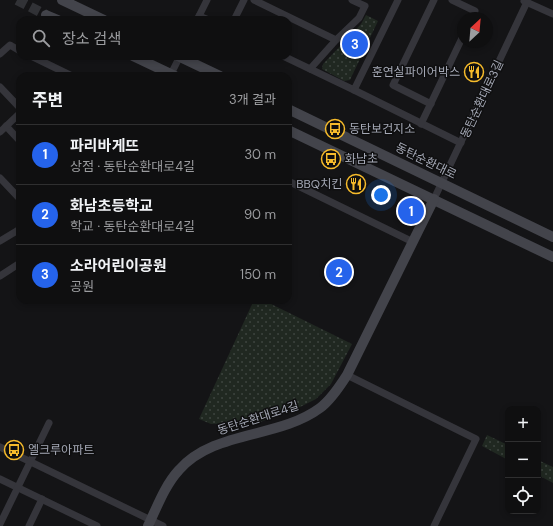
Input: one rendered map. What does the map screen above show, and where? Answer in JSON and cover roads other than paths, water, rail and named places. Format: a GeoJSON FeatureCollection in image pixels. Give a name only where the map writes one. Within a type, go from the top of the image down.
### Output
{"type":"FeatureCollection","features":[{"type":"Feature","properties":{"kind":"main road"},"geometry":{"type":"LineString","coordinates":[[62,0],[96,16]]}},
{"type":"Feature","properties":{"kind":"main road"},"geometry":{"type":"LineString","coordinates":[[46,14],[50,16]]}},
{"type":"Feature","properties":{"kind":"main road"},"geometry":{"type":"LineString","coordinates":[[141,60],[166,72]]}},
{"type":"Feature","properties":{"kind":"main road"},"geometry":{"type":"LineString","coordinates":[[187,60],[212,72]]}},
{"type":"Feature","properties":{"kind":"main road","name":"동탄순환대로"},"geometry":{"type":"LineString","coordinates":[[292,111],[553,237]]}},
{"type":"Feature","properties":{"kind":"main road"},"geometry":{"type":"LineString","coordinates":[[292,132],[553,257]]}},
{"type":"Feature","properties":{"kind":"main road"},"geometry":{"type":"LineString","coordinates":[[342,156],[366,163],[400,177],[404,172],[402,164]]}},
{"type":"Feature","properties":{"kind":"main road","name":"동탄순환대로4길"},"geometry":{"type":"LineString","coordinates":[[150,523],[169,484],[179,470],[189,460],[205,450],[221,443],[290,424],[306,417],[321,407],[334,393],[347,375],[434,199]]}},
{"type":"Feature","properties":{"kind":"main road"},"geometry":{"type":"LineString","coordinates":[[467,215],[464,210],[464,206],[468,201],[475,199]]}},
{"type":"Feature","properties":{"kind":"street"},"geometry":{"type":"LineString","coordinates":[[199,16],[207,0]]}},
{"type":"Feature","properties":{"kind":"street"},"geometry":{"type":"LineString","coordinates":[[236,16],[244,0]]}},
{"type":"Feature","properties":{"kind":"street"},"geometry":{"type":"LineString","coordinates":[[254,0],[287,16]]}},
{"type":"Feature","properties":{"kind":"street"},"geometry":{"type":"LineString","coordinates":[[310,69],[336,40],[359,18],[366,3],[352,0]]}},
{"type":"Feature","properties":{"kind":"street"},"geometry":{"type":"LineString","coordinates":[[354,90],[398,0]]}},
{"type":"Feature","properties":{"kind":"street"},"geometry":{"type":"LineString","coordinates":[[431,104],[393,85],[434,0]]}},
{"type":"Feature","properties":{"kind":"street"},"geometry":{"type":"LineString","coordinates":[[452,0],[475,12]]}},
{"type":"Feature","properties":{"kind":"street"},"geometry":{"type":"LineString","coordinates":[[525,1],[553,14]]}},
{"type":"Feature","properties":{"kind":"street","name":"동탄순환대로3길"},"geometry":{"type":"LineString","coordinates":[[434,199],[525,1]]}},
{"type":"Feature","properties":{"kind":"street"},"geometry":{"type":"LineString","coordinates":[[292,19],[336,40]]}},
{"type":"Feature","properties":{"kind":"street"},"geometry":{"type":"LineString","coordinates":[[0,54],[10,46],[16,49]]}},
{"type":"Feature","properties":{"kind":"street"},"geometry":{"type":"LineString","coordinates":[[422,124],[457,48]]}},
{"type":"Feature","properties":{"kind":"street"},"geometry":{"type":"LineString","coordinates":[[37,60],[57,72]]}},
{"type":"Feature","properties":{"kind":"street"},"geometry":{"type":"LineString","coordinates":[[173,72],[178,60]]}},
{"type":"Feature","properties":{"kind":"street"},"geometry":{"type":"LineString","coordinates":[[291,60],[460,143]]}},
{"type":"Feature","properties":{"kind":"street"},"geometry":{"type":"LineString","coordinates":[[0,87],[16,104]]}},
{"type":"Feature","properties":{"kind":"street"},"geometry":{"type":"LineString","coordinates":[[0,132],[16,117]]}},
{"type":"Feature","properties":{"kind":"street"},"geometry":{"type":"LineString","coordinates":[[6,126],[16,137]]}},
{"type":"Feature","properties":{"kind":"street"},"geometry":{"type":"LineString","coordinates":[[0,178],[16,195]]}},
{"type":"Feature","properties":{"kind":"street"},"geometry":{"type":"LineString","coordinates":[[292,183],[413,242]]}},
{"type":"Feature","properties":{"kind":"street"},"geometry":{"type":"LineString","coordinates":[[0,232],[3,240],[16,232]]}},
{"type":"Feature","properties":{"kind":"street"},"geometry":{"type":"LineString","coordinates":[[0,276],[16,266]]}},
{"type":"Feature","properties":{"kind":"street"},"geometry":{"type":"LineString","coordinates":[[347,375],[476,439],[434,526]]}},
{"type":"Feature","properties":{"kind":"street"},"geometry":{"type":"LineString","coordinates":[[0,524],[49,423]]}},
{"type":"Feature","properties":{"kind":"street"},"geometry":{"type":"LineString","coordinates":[[0,447],[150,523],[162,526]]}},
{"type":"Feature","properties":{"kind":"street"},"geometry":{"type":"LineString","coordinates":[[0,479],[97,526]]}},
{"type":"Feature","properties":{"kind":"street"},"geometry":{"type":"LineString","coordinates":[[29,526],[42,499]]}},
{"type":"Feature","properties":{"kind":"tunnel"},"geometry":{"type":"LineString","coordinates":[[17,0],[46,15]]}},
{"type":"Feature","properties":{"kind":"place","name":"소라어린이공원"},"geometry":{"type":"Point","coordinates":[355,44]}},
{"type":"Feature","properties":{"kind":"place","name":"훈연실파이어박스"},"geometry":{"type":"Point","coordinates":[474,72]}},
{"type":"Feature","properties":{"kind":"place","name":"동탄보건지소"},"geometry":{"type":"Point","coordinates":[335,129]}},
{"type":"Feature","properties":{"kind":"place","name":"화남초"},"geometry":{"type":"Point","coordinates":[331,159]}},
{"type":"Feature","properties":{"kind":"place","name":"BBQ치킨"},"geometry":{"type":"Point","coordinates":[356,184]}},
{"type":"Feature","properties":{"kind":"place","name":"파리바게뜨"},"geometry":{"type":"Point","coordinates":[411,211]}},
{"type":"Feature","properties":{"kind":"place","name":"화남초등학교"},"geometry":{"type":"Point","coordinates":[339,272]}},
{"type":"Feature","properties":{"kind":"place","name":"엘크루아파트"},"geometry":{"type":"Point","coordinates":[14,450]}}]}
